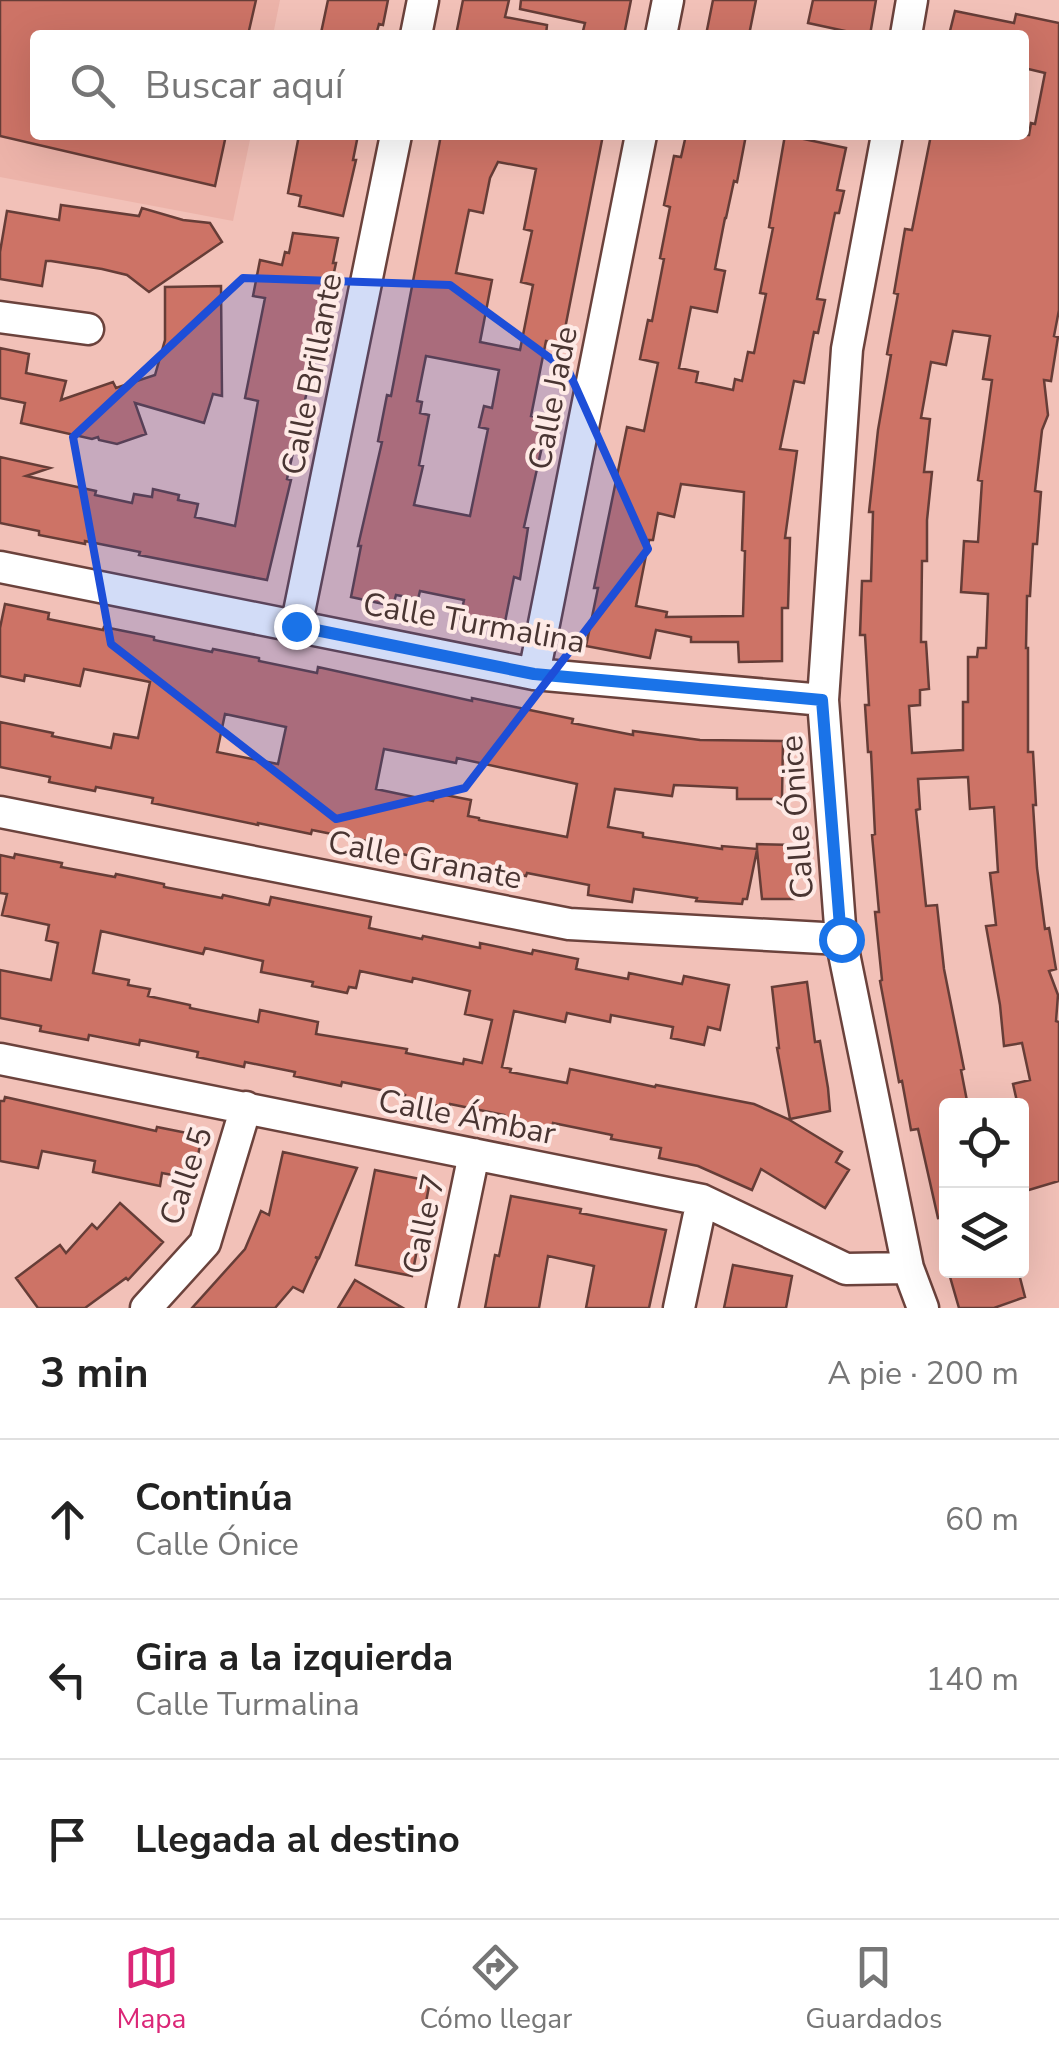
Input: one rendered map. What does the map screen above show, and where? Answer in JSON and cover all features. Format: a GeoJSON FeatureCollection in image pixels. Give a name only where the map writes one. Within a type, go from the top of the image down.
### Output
{"type":"FeatureCollection","features":[{"type":"Feature","properties":{"kind":"street"},"geometry":{"type":"LineString","coordinates":[[417,30],[424,0]]}},
{"type":"Feature","properties":{"kind":"street"},"geometry":{"type":"LineString","coordinates":[[662,30],[668,0]]}},
{"type":"Feature","properties":{"kind":"street"},"geometry":{"type":"LineString","coordinates":[[907,30],[912,0]]}},
{"type":"Feature","properties":{"kind":"street","name":"Calle Brillante"},"geometry":{"type":"LineString","coordinates":[[296,626],[395,140]]}},
{"type":"Feature","properties":{"kind":"street","name":"Calle Jade"},"geometry":{"type":"LineString","coordinates":[[534,674],[640,140]]}},
{"type":"Feature","properties":{"kind":"street","name":"Calle Ónice"},"geometry":{"type":"LineString","coordinates":[[886,140],[847,349],[822,700],[841,939],[908,1268],[924,1308]]}},
{"type":"Feature","properties":{"kind":"street"},"geometry":{"type":"LineString","coordinates":[[0,317],[88,329]]}},
{"type":"Feature","properties":{"kind":"street","name":"Calle Turmalina"},"geometry":{"type":"LineString","coordinates":[[0,567],[534,674],[822,700]]}},
{"type":"Feature","properties":{"kind":"street","name":"Calle Granate"},"geometry":{"type":"LineString","coordinates":[[0,812],[569,924],[841,939]]}},
{"type":"Feature","properties":{"kind":"street","name":"Calle Ámbar"},"geometry":{"type":"LineString","coordinates":[[0,1059],[702,1200],[846,1269],[908,1268]]}},
{"type":"Feature","properties":{"kind":"street","name":"Calle 5"},"geometry":{"type":"LineString","coordinates":[[146,1308],[205,1243],[246,1107]]}},
{"type":"Feature","properties":{"kind":"street","name":"Calle 7"},"geometry":{"type":"LineString","coordinates":[[442,1308],[474,1154]]}},
{"type":"Feature","properties":{"kind":"street"},"geometry":{"type":"LineString","coordinates":[[679,1308],[702,1200]]}},
{"type":"Feature","properties":{"kind":"highlighted area"},"geometry":{"type":"Polygon","coordinates":[[[243,278],[450,285],[569,372],[648,549],[465,788],[336,819],[111,644],[73,437],[243,278]]]}},
{"type":"Feature","properties":{"kind":"shaded area"},"geometry":{"type":"Polygon","coordinates":[[[0,0],[280,0],[274,30],[30,30],[30,140],[250,140],[233,221],[0,177],[0,0]]]}},
{"type":"Feature","properties":{"kind":"building"},"geometry":{"type":"Polygon","coordinates":[[[0,0],[256,0],[249,30],[30,30],[30,140],[225,140],[215,186],[0,136],[0,0]]]}},
{"type":"Feature","properties":{"kind":"building"},"geometry":{"type":"Polygon","coordinates":[[[328,0],[388,0],[383,25],[379,24],[377,30],[322,30],[328,0]]]}},
{"type":"Feature","properties":{"kind":"building"},"geometry":{"type":"Polygon","coordinates":[[[463,0],[509,0],[505,17],[547,25],[546,30],[457,30],[463,0]]]}},
{"type":"Feature","properties":{"kind":"building"},"geometry":{"type":"Polygon","coordinates":[[[521,0],[631,0],[625,30],[583,30],[585,23],[520,9],[521,0]]]}},
{"type":"Feature","properties":{"kind":"building"},"geometry":{"type":"Polygon","coordinates":[[[713,0],[756,0],[750,30],[707,30],[713,0]]]}},
{"type":"Feature","properties":{"kind":"building"},"geometry":{"type":"Polygon","coordinates":[[[813,0],[876,0],[871,30],[840,30],[808,23],[813,0]]]}},
{"type":"Feature","properties":{"kind":"building"},"geometry":{"type":"Polygon","coordinates":[[[955,11],[1014,23],[1016,14],[1059,23],[1059,310],[1054,336],[1058,337],[1051,381],[1044,380],[1048,415],[1042,430],[1035,491],[1041,492],[1027,596],[1026,648],[1028,752],[1033,752],[1037,868],[1045,929],[1049,928],[1056,969],[1049,971],[1058,995],[1059,1181],[1029,1190],[1029,1098],[1016,1098],[1013,1084],[1030,1080],[1022,1043],[1004,1046],[986,926],[996,925],[990,873],[998,872],[994,807],[970,809],[968,777],[918,779],[920,809],[916,810],[926,906],[937,905],[966,1098],[939,1098],[938,1218],[918,1129],[911,1130],[902,1081],[899,1082],[880,981],[871,752],[865,705],[869,705],[865,635],[860,635],[862,581],[871,581],[873,512],[869,512],[898,294],[894,293],[905,229],[912,230],[930,140],[1029,140],[1031,123],[1035,124],[1045,73],[1029,69],[1029,30],[950,30],[955,11]],[[953,331],[946,365],[931,362],[921,418],[930,419],[924,472],[932,472],[927,561],[922,561],[921,642],[926,642],[929,689],[920,690],[920,705],[909,706],[912,753],[963,750],[968,657],[977,657],[978,648],[986,648],[988,594],[961,592],[964,541],[978,542],[982,481],[978,480],[992,380],[983,379],[990,336],[953,331]]]}},
{"type":"Feature","properties":{"kind":"building"},"geometry":{"type":"Polygon","coordinates":[[[298,140],[357,140],[343,216],[299,206],[301,196],[288,193],[298,140]]]}},
{"type":"Feature","properties":{"kind":"building"},"geometry":{"type":"Polygon","coordinates":[[[440,140],[602,140],[562,344],[546,341],[531,416],[548,420],[524,527],[528,528],[520,579],[514,577],[504,627],[460,619],[464,600],[420,591],[418,599],[396,595],[393,606],[351,597],[358,546],[382,442],[378,441],[387,395],[391,396],[440,140]],[[498,162],[490,178],[483,213],[469,210],[456,273],[492,280],[480,342],[520,350],[533,285],[521,282],[532,231],[524,229],[536,169],[498,162]],[[426,356],[417,401],[422,402],[420,413],[429,415],[414,505],[470,516],[488,429],[479,427],[484,406],[492,408],[499,370],[426,356]]]}},
{"type":"Feature","properties":{"kind":"building"},"geometry":{"type":"Polygon","coordinates":[[[685,140],[745,140],[715,269],[725,271],[717,312],[691,307],[679,368],[698,372],[696,382],[733,390],[735,379],[742,381],[748,352],[754,353],[766,294],[760,293],[784,140],[808,140],[846,148],[837,190],[844,191],[839,213],[835,213],[817,299],[825,300],[818,333],[814,332],[804,383],[794,381],[780,449],[797,451],[785,538],[790,538],[788,608],[782,608],[782,661],[739,662],[738,642],[691,642],[691,637],[656,630],[650,658],[586,646],[627,427],[644,431],[658,363],[640,359],[664,259],[660,258],[670,207],[664,205],[674,156],[681,157],[685,140]],[[681,484],[674,517],[658,513],[636,606],[667,612],[666,617],[743,616],[744,492],[681,484]]]}},
{"type":"Feature","properties":{"kind":"building"},"geometry":{"type":"Polygon","coordinates":[[[61,205],[139,216],[142,208],[210,223],[222,242],[149,292],[127,275],[51,261],[46,261],[42,286],[0,279],[7,211],[59,220],[61,205]]]}},
{"type":"Feature","properties":{"kind":"building"},"geometry":{"type":"Polygon","coordinates":[[[293,233],[338,238],[336,263],[326,309],[321,308],[310,364],[313,365],[287,479],[291,480],[267,580],[85,541],[39,535],[39,531],[0,523],[0,457],[50,468],[26,476],[132,503],[134,494],[152,497],[153,489],[179,495],[178,500],[198,504],[195,517],[235,526],[258,401],[245,398],[265,298],[253,296],[260,260],[282,265],[293,233]]]}},
{"type":"Feature","properties":{"kind":"building"},"geometry":{"type":"Polygon","coordinates":[[[221,286],[222,396],[213,394],[204,423],[135,403],[146,434],[117,444],[21,423],[25,403],[0,398],[0,348],[29,354],[26,373],[66,381],[61,400],[113,382],[116,388],[155,375],[165,340],[165,287],[221,286]]]}},
{"type":"Feature","properties":{"kind":"building"},"geometry":{"type":"Polygon","coordinates":[[[5,604],[49,613],[48,619],[259,658],[317,673],[318,667],[633,735],[633,731],[700,740],[783,741],[782,799],[737,799],[737,788],[674,785],[672,796],[615,789],[608,827],[643,833],[643,837],[722,849],[757,849],[757,844],[795,845],[794,899],[762,899],[757,850],[747,899],[742,904],[696,901],[697,898],[634,889],[632,902],[588,895],[589,885],[483,868],[484,865],[418,852],[417,857],[371,848],[372,842],[312,830],[311,834],[258,825],[152,803],[153,798],[49,782],[50,777],[0,767],[0,722],[111,748],[114,734],[138,738],[150,682],[84,669],[80,686],[25,675],[24,681],[0,676],[0,628],[5,604]],[[225,714],[217,752],[278,764],[286,727],[225,714]],[[384,749],[376,789],[433,801],[435,793],[471,800],[468,816],[567,837],[577,784],[457,758],[456,763],[384,749]]]}},
{"type":"Feature","properties":{"kind":"building"},"geometry":{"type":"Polygon","coordinates":[[[15,854],[62,863],[61,867],[115,877],[116,874],[222,898],[223,895],[269,905],[271,897],[371,917],[369,928],[422,939],[423,936],[480,948],[480,943],[578,959],[576,969],[628,979],[629,973],[682,984],[684,976],[729,985],[720,1030],[708,1027],[704,1045],[671,1038],[673,1027],[611,1015],[610,1022],[567,1013],[565,1022],[514,1011],[502,1067],[567,1083],[570,1069],[754,1104],[788,1119],[842,1152],[836,1162],[849,1170],[825,1208],[761,1169],[752,1190],[698,1166],[659,1158],[661,1148],[611,1139],[612,1135],[553,1123],[552,1128],[503,1119],[504,1115],[404,1099],[405,1095],[342,1082],[341,1086],[245,1062],[244,1067],[140,1040],[139,1045],[40,1031],[41,1026],[0,1018],[0,970],[51,980],[58,943],[46,940],[49,925],[2,915],[7,894],[0,893],[0,855],[14,858],[15,854]],[[101,931],[93,973],[129,980],[128,985],[150,989],[148,996],[190,1008],[258,1022],[260,1010],[318,1022],[316,1034],[407,1049],[406,1053],[463,1064],[464,1059],[482,1063],[492,1020],[465,1014],[470,991],[360,971],[356,988],[349,987],[347,993],[261,972],[263,961],[205,948],[203,954],[101,931]]]}},
{"type":"Feature","properties":{"kind":"building"},"geometry":{"type":"Polygon","coordinates":[[[807,982],[830,1111],[790,1119],[777,1048],[772,987],[807,982]]]}},
{"type":"Feature","properties":{"kind":"building"},"geometry":{"type":"Polygon","coordinates":[[[5,1097],[156,1131],[157,1127],[202,1136],[193,1179],[162,1173],[160,1186],[93,1172],[95,1161],[42,1151],[38,1168],[0,1161],[0,1101],[5,1097]]]}},
{"type":"Feature","properties":{"kind":"building"},"geometry":{"type":"Polygon","coordinates":[[[283,1152],[357,1168],[303,1292],[293,1287],[275,1308],[192,1308],[245,1249],[261,1211],[269,1215],[283,1152]]]}},
{"type":"Feature","properties":{"kind":"building"},"geometry":{"type":"Polygon","coordinates":[[[375,1170],[430,1181],[412,1276],[356,1265],[375,1170]]]}},
{"type":"Feature","properties":{"kind":"building"},"geometry":{"type":"Polygon","coordinates":[[[511,1196],[666,1230],[649,1308],[586,1308],[594,1266],[548,1256],[539,1308],[485,1308],[511,1196]]]}},
{"type":"Feature","properties":{"kind":"building"},"geometry":{"type":"Polygon","coordinates":[[[120,1203],[163,1242],[128,1280],[85,1308],[38,1308],[16,1278],[60,1245],[66,1253],[92,1224],[97,1229],[120,1203]]]}},
{"type":"Feature","properties":{"kind":"building"},"geometry":{"type":"Polygon","coordinates":[[[733,1265],[792,1276],[786,1308],[724,1308],[733,1265]]]}},
{"type":"Feature","properties":{"kind":"building"},"geometry":{"type":"Polygon","coordinates":[[[950,1278],[1020,1278],[1025,1297],[994,1308],[959,1308],[950,1278]]]}},
{"type":"Feature","properties":{"kind":"building"},"geometry":{"type":"Polygon","coordinates":[[[355,1280],[403,1308],[338,1308],[355,1280]]]}},
{"type":"Feature","properties":{"kind":"route"},"geometry":{"type":"LineString","coordinates":[[296,626],[534,674],[822,700],[841,939]]}}]}
